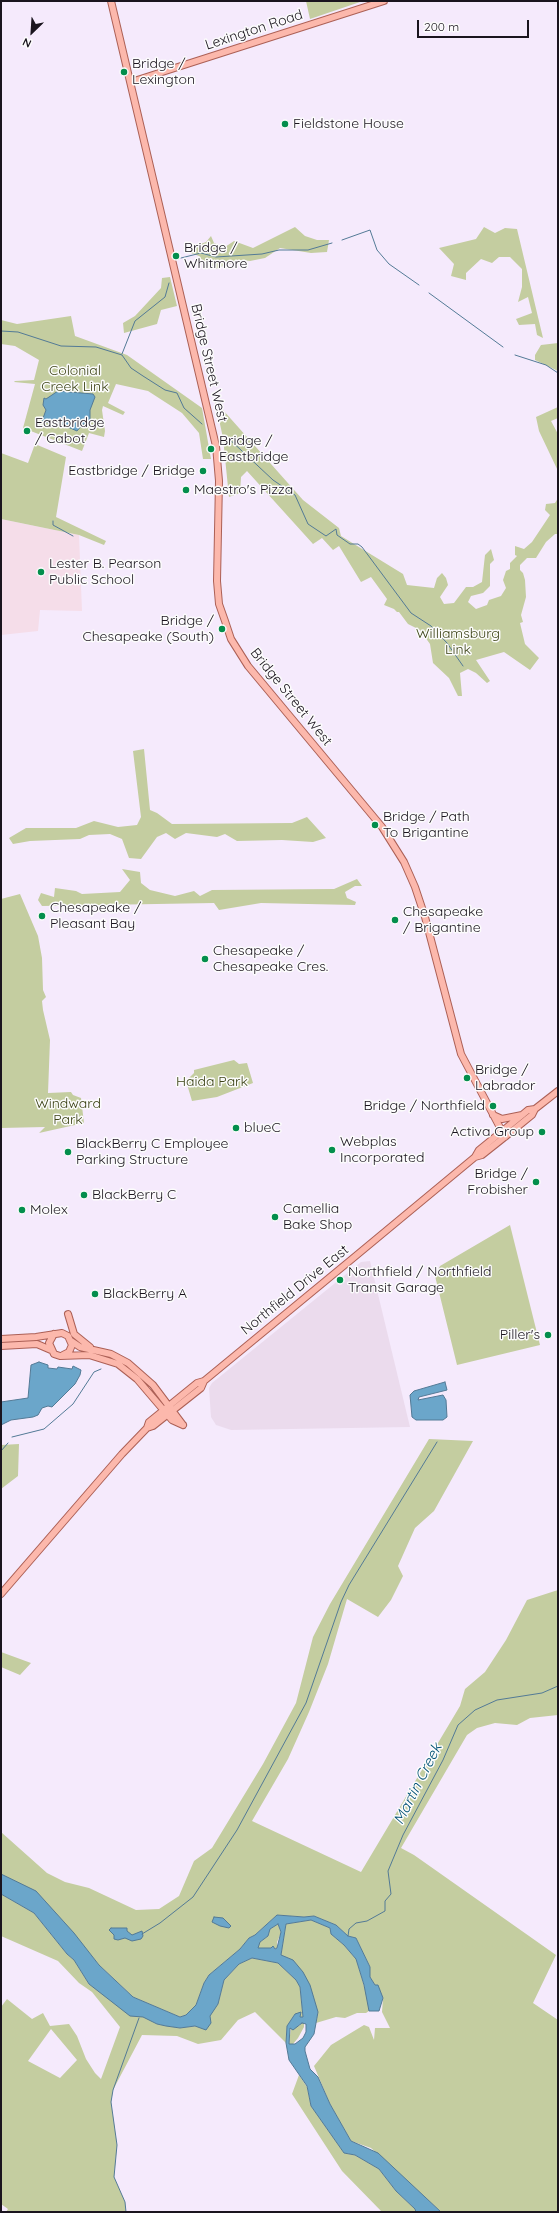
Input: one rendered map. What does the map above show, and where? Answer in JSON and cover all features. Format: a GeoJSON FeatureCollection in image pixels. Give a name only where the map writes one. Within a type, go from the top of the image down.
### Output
{"type":"FeatureCollection","features":[{"type":"Feature","properties":{"kind":"main road","name":"Bridge Street West"},"geometry":{"type":"LineString","coordinates":[[112,1],[216,446],[219,481],[217,581],[219,604],[224,620],[231,639],[248,666],[382,827],[404,862],[415,887],[425,917],[461,1054],[503,1135]]}},
{"type":"Feature","properties":{"kind":"main road","name":"Lexington Road"},"geometry":{"type":"LineString","coordinates":[[131,82],[384,1]]}},
{"type":"Feature","properties":{"kind":"main road","name":"Northfield Drive East"},"geometry":{"type":"LineString","coordinates":[[503,1135],[532,1115],[535,1109],[558,1091]]}},
{"type":"Feature","properties":{"kind":"main road","name":"Northfield Drive East"},"geometry":{"type":"LineString","coordinates":[[1,1594],[122,1454],[147,1428],[149,1422],[201,1388],[204,1381],[475,1157],[482,1155],[522,1115],[528,1110],[535,1109]]}},
{"type":"Feature","properties":{"kind":"main road"},"geometry":{"type":"LineString","coordinates":[[493,1115],[502,1119],[522,1115]]}},
{"type":"Feature","properties":{"kind":"main road"},"geometry":{"type":"LineString","coordinates":[[68,1314],[74,1334],[81,1341],[95,1350]]}},
{"type":"Feature","properties":{"kind":"main road"},"geometry":{"type":"LineString","coordinates":[[51,1350],[50,1340],[54,1334]]}},
{"type":"Feature","properties":{"kind":"main road"},"geometry":{"type":"LineString","coordinates":[[1,1339],[65,1334],[71,1341],[80,1346],[111,1354],[128,1363],[153,1385],[168,1410]]}},
{"type":"Feature","properties":{"kind":"main road"},"geometry":{"type":"LineString","coordinates":[[63,1355],[71,1348],[71,1341]]}},
{"type":"Feature","properties":{"kind":"main road"},"geometry":{"type":"LineString","coordinates":[[1,1346],[37,1344],[51,1350],[56,1355],[89,1355],[118,1364],[168,1410]]}},
{"type":"Feature","properties":{"kind":"shaded area","name":"Lester B. Pearson Public School"},"geometry":{"type":"Polygon","coordinates":[[[1,519],[79,535],[82,611],[40,610],[38,631],[1,635],[1,519]]]}},
{"type":"Feature","properties":{"kind":"shaded area"},"geometry":{"type":"Polygon","coordinates":[[[370,1261],[410,1427],[231,1430],[216,1425],[211,1417],[209,1388],[212,1383],[361,1262],[370,1261]]]}},
{"type":"Feature","properties":{"kind":"green space"},"geometry":{"type":"Polygon","coordinates":[[[306,1],[363,1],[310,19],[306,1]]]}},
{"type":"Feature","properties":{"kind":"green space"},"geometry":{"type":"Polygon","coordinates":[[[295,227],[305,236],[317,240],[329,240],[327,252],[311,253],[280,248],[265,258],[250,261],[241,260],[215,269],[207,266],[199,256],[191,253],[198,245],[206,242],[211,236],[214,243],[225,247],[234,241],[253,248],[295,227]]]}},
{"type":"Feature","properties":{"kind":"green space"},"geometry":{"type":"Polygon","coordinates":[[[484,227],[495,233],[505,228],[517,229],[543,338],[537,335],[535,324],[519,325],[516,319],[532,313],[528,297],[518,302],[522,287],[522,269],[510,257],[499,257],[492,263],[481,259],[466,273],[466,280],[451,276],[454,264],[439,248],[476,239],[484,227]]]}},
{"type":"Feature","properties":{"kind":"green space"},"geometry":{"type":"Polygon","coordinates":[[[170,277],[177,306],[161,310],[157,324],[124,333],[123,323],[135,316],[161,288],[162,278],[170,277]]]}},
{"type":"Feature","properties":{"kind":"green space","name":"Colonial Creek Link"},"geometry":{"type":"Polygon","coordinates":[[[71,316],[75,336],[127,355],[202,408],[211,459],[203,459],[199,433],[182,413],[148,391],[116,384],[108,403],[125,412],[123,415],[103,406],[104,437],[89,433],[82,451],[23,428],[35,384],[14,382],[34,380],[39,360],[15,346],[1,344],[1,320],[17,324],[71,316]]]}},
{"type":"Feature","properties":{"kind":"green space"},"geometry":{"type":"Polygon","coordinates":[[[558,343],[558,371],[535,360],[535,355],[541,345],[558,343]]]}},
{"type":"Feature","properties":{"kind":"green space","name":"Williamsburg Link"},"geometry":{"type":"Polygon","coordinates":[[[215,401],[303,500],[339,528],[341,536],[403,574],[407,585],[434,588],[437,578],[442,573],[446,578],[448,585],[440,597],[444,604],[454,603],[466,587],[473,587],[482,582],[485,555],[491,549],[494,560],[490,564],[490,586],[483,593],[471,596],[468,602],[476,609],[487,605],[489,600],[501,596],[506,588],[503,580],[506,571],[510,569],[510,563],[517,556],[515,555],[515,546],[524,549],[532,542],[550,515],[545,510],[546,504],[555,503],[558,498],[558,534],[555,534],[546,542],[536,558],[527,558],[520,565],[520,570],[523,573],[525,580],[526,597],[521,615],[523,622],[520,623],[525,644],[539,658],[530,670],[504,652],[476,660],[490,681],[487,683],[476,673],[468,669],[460,673],[462,696],[458,696],[449,678],[433,663],[430,644],[420,630],[408,624],[399,612],[384,605],[387,599],[371,577],[361,582],[339,546],[333,550],[322,538],[313,544],[247,471],[241,477],[240,493],[229,497],[223,438],[215,401]]]}},
{"type":"Feature","properties":{"kind":"green space"},"geometry":{"type":"Polygon","coordinates":[[[558,407],[558,418],[551,421],[558,434],[558,471],[539,431],[536,417],[558,407]]]}},
{"type":"Feature","properties":{"kind":"green space"},"geometry":{"type":"Polygon","coordinates":[[[35,444],[66,457],[56,517],[106,541],[104,545],[79,535],[1,519],[1,453],[28,463],[35,444]]]}},
{"type":"Feature","properties":{"kind":"green space"},"geometry":{"type":"Polygon","coordinates":[[[144,749],[150,810],[157,813],[172,824],[292,823],[307,817],[326,838],[313,842],[282,840],[237,841],[225,834],[217,837],[186,833],[175,839],[166,833],[157,837],[141,859],[129,858],[122,839],[110,834],[89,835],[80,839],[30,841],[13,844],[9,838],[26,828],[76,828],[94,821],[118,827],[137,825],[141,817],[133,751],[144,749]]]}},
{"type":"Feature","properties":{"kind":"green space"},"geometry":{"type":"Polygon","coordinates":[[[122,869],[140,872],[141,883],[150,890],[175,896],[194,891],[200,896],[212,890],[334,889],[357,879],[362,886],[355,886],[345,892],[347,898],[356,902],[355,905],[261,903],[219,910],[214,903],[42,906],[38,900],[41,893],[54,897],[55,888],[76,891],[82,894],[120,892],[130,880],[122,869]]]}},
{"type":"Feature","properties":{"kind":"green space","name":"Windward Park"},"geometry":{"type":"Polygon","coordinates":[[[20,894],[38,936],[42,958],[43,990],[46,997],[42,1001],[50,1040],[48,1093],[71,1092],[73,1095],[81,1098],[84,1123],[39,1133],[45,1127],[1,1128],[1,899],[20,894]]]}},
{"type":"Feature","properties":{"kind":"green space","name":"Haida Park"},"geometry":{"type":"Polygon","coordinates":[[[234,1060],[239,1064],[247,1063],[253,1083],[217,1097],[192,1101],[186,1081],[194,1073],[194,1070],[234,1060]]]}},
{"type":"Feature","properties":{"kind":"green space"},"geometry":{"type":"Polygon","coordinates":[[[510,1225],[540,1345],[457,1365],[435,1276],[440,1266],[510,1225]]]}},
{"type":"Feature","properties":{"kind":"green space"},"geometry":{"type":"Polygon","coordinates":[[[429,1439],[473,1441],[434,1511],[415,1528],[398,1566],[403,1576],[391,1600],[378,1617],[347,1599],[328,1664],[309,1712],[288,1759],[252,1821],[361,1872],[460,1706],[465,1689],[485,1672],[506,1640],[527,1600],[558,1590],[558,1715],[530,1718],[517,1725],[495,1723],[477,1728],[467,1735],[401,1848],[414,1855],[556,1955],[533,2003],[558,2020],[558,2212],[441,2212],[371,2148],[351,2141],[330,2104],[314,2066],[331,2045],[364,2025],[369,2027],[374,2040],[375,2028],[390,2028],[382,2012],[383,1998],[370,1977],[370,1967],[356,1938],[348,1936],[336,1925],[314,1916],[304,1917],[277,1915],[255,1935],[249,1938],[240,1949],[209,1975],[204,1983],[196,2005],[186,2015],[180,2017],[133,1997],[99,1965],[59,1917],[1,1874],[1,1832],[47,1873],[65,1882],[89,1888],[136,1910],[159,1909],[179,1896],[194,1861],[212,1848],[263,1764],[296,1703],[313,1637],[330,1604],[429,1439]]]}},
{"type":"Feature","properties":{"kind":"green space"},"geometry":{"type":"Polygon","coordinates":[[[19,1444],[18,1476],[1,1489],[1,1445],[19,1444]]]}},
{"type":"Feature","properties":{"kind":"green space"},"geometry":{"type":"Polygon","coordinates":[[[1,1652],[31,1663],[20,1675],[1,1667],[1,1652]]]}},
{"type":"Feature","properties":{"kind":"green space"},"geometry":{"type":"Polygon","coordinates":[[[1,1894],[34,1913],[67,1954],[74,1960],[89,1984],[157,2024],[180,2028],[196,2026],[209,2016],[218,2004],[224,1980],[239,1964],[252,1958],[278,1963],[296,1980],[300,1987],[303,2017],[300,2018],[295,2014],[287,2026],[286,2043],[255,2012],[238,2020],[221,2040],[198,2044],[177,2036],[142,2035],[113,2090],[111,2102],[117,2145],[114,2177],[125,2202],[126,2212],[6,2212],[8,2209],[1,2204],[1,2007],[7,1999],[32,2019],[43,2013],[50,2026],[69,2024],[77,2036],[86,2059],[101,2079],[120,2027],[92,1992],[79,1983],[58,1961],[1,1936],[1,1894]],[[51,2029],[28,2061],[60,2078],[77,2060],[51,2029]]]}},
{"type":"Feature","properties":{"kind":"green space"},"geometry":{"type":"Polygon","coordinates":[[[311,1920],[330,1928],[331,1934],[344,1945],[356,1959],[370,2006],[369,2011],[366,2013],[357,2013],[345,2018],[336,2017],[316,2023],[318,2012],[281,1955],[286,1924],[311,1920]]]}},
{"type":"Feature","properties":{"kind":"green space"},"geometry":{"type":"Polygon","coordinates":[[[278,1924],[281,1933],[277,1942],[277,1948],[257,1948],[260,1942],[268,1936],[270,1929],[278,1924]]]}},
{"type":"Feature","properties":{"kind":"green space"},"geometry":{"type":"Polygon","coordinates":[[[302,2022],[304,2023],[304,2027],[298,2038],[293,2044],[289,2044],[291,2027],[299,2026],[302,2022]]]}},
{"type":"Feature","properties":{"kind":"green space"},"geometry":{"type":"Polygon","coordinates":[[[299,2075],[307,2087],[311,2106],[344,2153],[355,2155],[379,2169],[396,2191],[415,2209],[416,2212],[382,2212],[342,2171],[292,2094],[299,2075]]]}},
{"type":"Feature","properties":{"kind":"water"},"geometry":{"type":"Polygon","coordinates":[[[58,391],[93,394],[95,397],[90,410],[90,421],[82,425],[77,431],[52,420],[49,423],[42,421],[46,410],[43,405],[44,398],[46,399],[58,391]]]}},
{"type":"Feature","properties":{"kind":"water"},"geometry":{"type":"Polygon","coordinates":[[[39,1362],[48,1365],[48,1368],[57,1369],[58,1367],[72,1369],[73,1366],[81,1370],[80,1375],[75,1384],[52,1407],[48,1406],[42,1408],[38,1415],[33,1417],[11,1420],[1,1425],[1,1402],[28,1398],[31,1365],[39,1362]]]}},
{"type":"Feature","properties":{"kind":"water"},"geometry":{"type":"Polygon","coordinates":[[[445,1382],[447,1390],[419,1397],[418,1400],[443,1395],[446,1400],[447,1417],[443,1420],[416,1420],[412,1417],[410,1395],[414,1391],[445,1382]]]}},
{"type":"Feature","properties":{"kind":"water"},"geometry":{"type":"Polygon","coordinates":[[[1,1874],[36,1891],[74,1933],[99,1965],[133,1997],[180,2017],[186,2015],[196,2005],[204,1983],[209,1975],[240,1949],[249,1938],[255,1935],[277,1915],[304,1917],[314,1916],[336,1925],[348,1936],[356,1938],[370,1967],[370,1977],[375,1985],[378,1985],[383,1998],[379,2011],[369,2011],[364,1985],[356,1959],[344,1945],[331,1934],[330,1928],[311,1920],[286,1924],[281,1955],[293,1960],[303,1972],[310,1985],[318,2012],[314,2034],[305,2047],[310,2069],[318,2077],[330,2104],[351,2141],[378,2153],[441,2212],[416,2212],[415,2209],[396,2191],[379,2169],[355,2155],[344,2153],[311,2106],[307,2086],[289,2060],[286,2043],[287,2026],[295,2014],[301,2012],[300,2017],[303,2017],[300,1987],[296,1980],[278,1963],[252,1958],[239,1964],[224,1980],[218,2004],[210,2016],[211,2023],[206,2030],[195,2026],[180,2028],[157,2024],[143,2017],[130,2016],[89,1984],[74,1960],[67,1954],[34,1913],[1,1894],[1,1874]],[[278,1924],[270,1929],[268,1936],[260,1942],[258,1948],[271,1948],[273,1946],[275,1949],[277,1948],[281,1932],[278,1924]],[[302,2023],[293,2030],[290,2028],[289,2044],[295,2044],[303,2038],[306,2032],[306,2024],[302,2023]]]}},
{"type":"Feature","properties":{"kind":"water"},"geometry":{"type":"Polygon","coordinates":[[[214,1917],[223,1918],[231,1926],[229,1928],[212,1922],[214,1917]]]}},
{"type":"Feature","properties":{"kind":"water"},"geometry":{"type":"Polygon","coordinates":[[[111,1928],[127,1928],[127,1931],[132,1935],[142,1931],[143,1936],[141,1939],[132,1941],[125,1938],[118,1940],[114,1939],[114,1935],[109,1930],[111,1928]]]}},
{"type":"Feature","properties":{"kind":"waterway"},"geometry":{"type":"LineString","coordinates":[[342,240],[370,230],[377,250],[389,264],[419,285]]}},
{"type":"Feature","properties":{"kind":"waterway"},"geometry":{"type":"LineString","coordinates":[[181,258],[201,253],[216,257],[262,254],[279,250],[308,250],[332,243]]}},
{"type":"Feature","properties":{"kind":"waterway"},"geometry":{"type":"LineString","coordinates":[[122,354],[135,321],[165,297],[169,283]]}},
{"type":"Feature","properties":{"kind":"waterway"},"geometry":{"type":"LineString","coordinates":[[429,293],[503,347]]}},
{"type":"Feature","properties":{"kind":"waterway"},"geometry":{"type":"LineString","coordinates":[[1,331],[18,332],[61,346],[96,347],[122,355],[131,368],[165,390],[177,393],[184,408],[202,424]]}},
{"type":"Feature","properties":{"kind":"waterway"},"geometry":{"type":"LineString","coordinates":[[515,355],[546,365],[558,373]]}},
{"type":"Feature","properties":{"kind":"waterway"},"geometry":{"type":"LineString","coordinates":[[227,437],[273,480],[295,495],[308,524],[326,536],[336,529],[337,535],[350,544],[358,544],[362,547],[411,613],[431,626],[447,643],[463,666]]}},
{"type":"Feature","properties":{"kind":"waterway"},"geometry":{"type":"LineString","coordinates":[[53,521],[53,525],[73,536]]}},
{"type":"Feature","properties":{"kind":"waterway"},"geometry":{"type":"LineString","coordinates":[[12,1437],[44,1429],[73,1404],[94,1372],[101,1369]]}},
{"type":"Feature","properties":{"kind":"waterway"},"geometry":{"type":"LineString","coordinates":[[142,1934],[160,1923],[193,1897],[237,1830],[306,1703],[341,1602],[349,1585],[437,1442]]}},
{"type":"Feature","properties":{"kind":"waterway"},"geometry":{"type":"LineString","coordinates":[[1,1451],[8,1443]]}},
{"type":"Feature","properties":{"kind":"waterway","name":"Martin Creek"},"geometry":{"type":"LineString","coordinates":[[348,1936],[349,1929],[356,1923],[367,1921],[385,1911],[385,1901],[391,1894],[388,1871],[403,1835],[443,1760],[458,1725],[475,1710],[497,1700],[542,1693],[558,1686]]}},
{"type":"Feature","properties":{"kind":"waterway"},"geometry":{"type":"LineString","coordinates":[[126,2212],[125,2202],[114,2177],[117,2145],[111,2102],[113,2090],[139,2018]]}},
{"type":"Feature","properties":{"kind":"place","name":"Bridge / Lexington"},"geometry":{"type":"Point","coordinates":[124,72]}},
{"type":"Feature","properties":{"kind":"place","name":"Fieldstone House"},"geometry":{"type":"Point","coordinates":[285,124]}},
{"type":"Feature","properties":{"kind":"place","name":"Bridge / Whitmore"},"geometry":{"type":"Point","coordinates":[176,256]}},
{"type":"Feature","properties":{"kind":"place","name":"Eastbridge / Cabot"},"geometry":{"type":"Point","coordinates":[27,431]}},
{"type":"Feature","properties":{"kind":"place","name":"Bridge / Eastbridge"},"geometry":{"type":"Point","coordinates":[211,449]}},
{"type":"Feature","properties":{"kind":"place","name":"Eastbridge / Bridge"},"geometry":{"type":"Point","coordinates":[203,471]}},
{"type":"Feature","properties":{"kind":"place","name":"Maestro's Pizza"},"geometry":{"type":"Point","coordinates":[186,490]}},
{"type":"Feature","properties":{"kind":"place","name":"Lester B. Pearson Public School"},"geometry":{"type":"Point","coordinates":[41,572]}},
{"type":"Feature","properties":{"kind":"place","name":"Bridge / Chesapeake (South)"},"geometry":{"type":"Point","coordinates":[222,629]}},
{"type":"Feature","properties":{"kind":"place","name":"Bridge / Path To Brigantine"},"geometry":{"type":"Point","coordinates":[375,825]}},
{"type":"Feature","properties":{"kind":"place","name":"Chesapeake / Pleasant Bay"},"geometry":{"type":"Point","coordinates":[42,916]}},
{"type":"Feature","properties":{"kind":"place","name":"Chesapeake / Brigantine"},"geometry":{"type":"Point","coordinates":[395,920]}},
{"type":"Feature","properties":{"kind":"place","name":"Chesapeake / Chesapeake Cres."},"geometry":{"type":"Point","coordinates":[205,959]}},
{"type":"Feature","properties":{"kind":"place","name":"Bridge / Labrador"},"geometry":{"type":"Point","coordinates":[467,1078]}},
{"type":"Feature","properties":{"kind":"place","name":"Bridge / Northfield"},"geometry":{"type":"Point","coordinates":[493,1106]}},
{"type":"Feature","properties":{"kind":"place","name":"blueC"},"geometry":{"type":"Point","coordinates":[236,1128]}},
{"type":"Feature","properties":{"kind":"place","name":"Activa Group"},"geometry":{"type":"Point","coordinates":[542,1132]}},
{"type":"Feature","properties":{"kind":"place","name":"Webplas Incorporated"},"geometry":{"type":"Point","coordinates":[332,1150]}},
{"type":"Feature","properties":{"kind":"place","name":"BlackBerry C Employee Parking Structure"},"geometry":{"type":"Point","coordinates":[68,1152]}},
{"type":"Feature","properties":{"kind":"place","name":"Bridge / Frobisher"},"geometry":{"type":"Point","coordinates":[536,1182]}},
{"type":"Feature","properties":{"kind":"place","name":"BlackBerry C"},"geometry":{"type":"Point","coordinates":[84,1195]}},
{"type":"Feature","properties":{"kind":"place","name":"Molex"},"geometry":{"type":"Point","coordinates":[22,1210]}},
{"type":"Feature","properties":{"kind":"place","name":"Camellia Bake Shop"},"geometry":{"type":"Point","coordinates":[275,1217]}},
{"type":"Feature","properties":{"kind":"place","name":"Northfield / Northfield Transit Garage"},"geometry":{"type":"Point","coordinates":[340,1280]}},
{"type":"Feature","properties":{"kind":"place","name":"BlackBerry A"},"geometry":{"type":"Point","coordinates":[95,1294]}},
{"type":"Feature","properties":{"kind":"place","name":"Piller's"},"geometry":{"type":"Point","coordinates":[548,1335]}}]}
